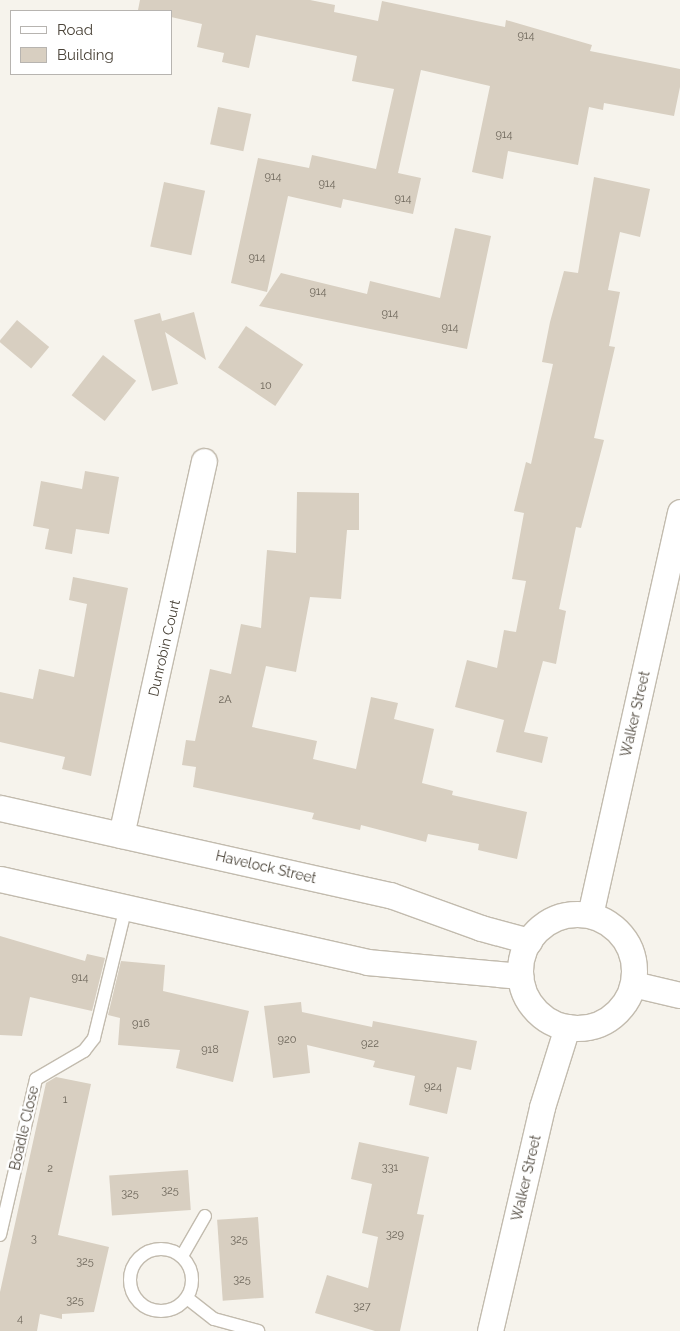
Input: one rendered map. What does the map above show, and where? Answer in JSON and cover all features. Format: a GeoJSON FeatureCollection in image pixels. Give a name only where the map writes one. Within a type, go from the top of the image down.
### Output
{"type":"FeatureCollection","features":[{"type":"Feature","properties":{"kind":"street","name":"Dunrobin Court"},"geometry":{"type":"LineString","coordinates":[[121,835],[204,461]]}},
{"type":"Feature","properties":{"kind":"street","name":"Walker Street"},"geometry":{"type":"LineString","coordinates":[[590,915],[680,512]]}},
{"type":"Feature","properties":{"kind":"street","name":"Havelock Street"},"geometry":{"type":"LineString","coordinates":[[0,808],[390,894],[481,928],[529,940]]}},
{"type":"Feature","properties":{"kind":"street"},"geometry":{"type":"LineString","coordinates":[[0,879],[400,968],[472,969],[520,976]]}},
{"type":"Feature","properties":{"kind":"street"},"geometry":{"type":"LineString","coordinates":[[590,915],[607,922],[630,949],[633,984],[615,1014],[601,1023],[567,1027],[535,1010],[520,976],[529,940],[556,918],[590,915]]}},
{"type":"Feature","properties":{"kind":"street"},"geometry":{"type":"LineString","coordinates":[[633,984],[680,995]]}},
{"type":"Feature","properties":{"kind":"street","name":"Walker Street"},"geometry":{"type":"LineString","coordinates":[[490,1331],[542,1108],[567,1027]]}},
{"type":"Feature","properties":{"kind":"lane","name":"Boadle Close"},"geometry":{"type":"LineString","coordinates":[[0,1235],[36,1079],[84,1051],[94,1038],[126,907]]}},
{"type":"Feature","properties":{"kind":"lane"},"geometry":{"type":"LineString","coordinates":[[182,1256],[205,1216]]}},
{"type":"Feature","properties":{"kind":"lane"},"geometry":{"type":"LineString","coordinates":[[167,1248],[182,1256],[192,1274],[187,1298],[173,1309],[151,1310],[138,1300],[130,1286],[134,1263],[149,1251],[167,1248]]}},
{"type":"Feature","properties":{"kind":"lane"},"geometry":{"type":"LineString","coordinates":[[187,1298],[214,1320],[258,1331]]}},
{"type":"Feature","properties":{"kind":"building"},"geometry":{"type":"Polygon","coordinates":[[[140,0],[310,0],[335,5],[334,12],[378,21],[382,1],[505,27],[506,20],[592,45],[590,51],[680,69],[680,87],[674,116],[604,103],[603,110],[589,107],[578,165],[508,151],[503,179],[472,172],[490,86],[421,70],[398,173],[421,178],[413,214],[343,199],[341,208],[288,196],[267,292],[231,283],[258,158],[309,168],[312,155],[376,169],[394,89],[352,81],[357,56],[256,35],[249,68],[222,62],[224,53],[197,47],[202,24],[172,17],[172,10],[138,10],[140,0]]]}},
{"type":"Feature","properties":{"kind":"building"},"geometry":{"type":"Polygon","coordinates":[[[218,107],[251,114],[243,151],[210,144],[218,107]]]}},
{"type":"Feature","properties":{"kind":"building"},"geometry":{"type":"Polygon","coordinates":[[[594,177],[650,189],[640,237],[620,232],[608,290],[620,292],[609,346],[615,347],[594,438],[604,440],[581,528],[576,527],[559,609],[566,611],[556,664],[543,661],[524,732],[548,737],[542,763],[496,752],[504,720],[455,707],[467,660],[497,668],[504,630],[516,632],[526,581],[512,579],[524,513],[514,511],[526,462],[531,464],[553,364],[542,362],[550,322],[564,271],[578,273],[594,177]]]}},
{"type":"Feature","properties":{"kind":"building"},"geometry":{"type":"Polygon","coordinates":[[[164,182],[205,191],[191,255],[150,247],[164,182]]]}},
{"type":"Feature","properties":{"kind":"building"},"geometry":{"type":"Polygon","coordinates":[[[455,228],[491,236],[467,349],[259,306],[281,273],[367,294],[370,281],[440,298],[455,228]]]}},
{"type":"Feature","properties":{"kind":"building"},"geometry":{"type":"Polygon","coordinates":[[[194,312],[206,360],[165,332],[178,384],[152,391],[134,320],[160,313],[162,321],[194,312]]]}},
{"type":"Feature","properties":{"kind":"building"},"geometry":{"type":"Polygon","coordinates":[[[17,320],[49,347],[31,368],[0,342],[17,320]]]}},
{"type":"Feature","properties":{"kind":"building"},"geometry":{"type":"Polygon","coordinates":[[[246,326],[303,365],[275,406],[218,367],[246,326]]]}},
{"type":"Feature","properties":{"kind":"building"},"geometry":{"type":"Polygon","coordinates":[[[103,355],[136,381],[105,421],[72,395],[103,355]]]}},
{"type":"Feature","properties":{"kind":"building"},"geometry":{"type":"Polygon","coordinates":[[[85,471],[119,477],[109,534],[76,529],[72,554],[45,549],[49,529],[33,526],[41,481],[82,489],[85,471]]]}},
{"type":"Feature","properties":{"kind":"building"},"geometry":{"type":"Polygon","coordinates":[[[297,492],[359,493],[359,530],[347,530],[341,599],[310,597],[296,672],[266,666],[252,727],[317,741],[313,759],[356,769],[371,697],[398,703],[394,719],[434,729],[422,783],[453,791],[452,795],[527,812],[517,859],[478,850],[479,844],[428,834],[426,842],[361,825],[360,830],[312,819],[314,813],[193,787],[196,767],[182,765],[186,740],[195,741],[210,669],[231,674],[241,624],[261,628],[267,550],[296,553],[297,492]]]}},
{"type":"Feature","properties":{"kind":"building"},"geometry":{"type":"Polygon","coordinates":[[[73,577],[128,588],[91,776],[62,769],[65,757],[0,742],[0,692],[33,699],[39,669],[74,677],[87,604],[69,600],[73,577]]]}},
{"type":"Feature","properties":{"kind":"building"},"geometry":{"type":"Polygon","coordinates":[[[0,936],[85,961],[87,954],[105,958],[92,1011],[30,997],[22,1036],[0,1035],[0,936]]]}},
{"type":"Feature","properties":{"kind":"building"},"geometry":{"type":"Polygon","coordinates":[[[121,961],[165,965],[163,991],[249,1011],[233,1082],[176,1068],[180,1050],[118,1045],[120,1018],[108,1015],[121,961]]]}},
{"type":"Feature","properties":{"kind":"building"},"geometry":{"type":"Polygon","coordinates":[[[301,1002],[302,1012],[372,1027],[373,1021],[477,1041],[471,1070],[457,1067],[447,1114],[409,1105],[415,1076],[373,1067],[375,1061],[307,1045],[310,1073],[273,1078],[264,1006],[301,1002]]]}},
{"type":"Feature","properties":{"kind":"building"},"geometry":{"type":"Polygon","coordinates":[[[56,1077],[91,1084],[58,1235],[109,1247],[94,1312],[62,1314],[62,1319],[40,1314],[37,1331],[0,1331],[0,1292],[46,1083],[56,1077]]]}},
{"type":"Feature","properties":{"kind":"building"},"geometry":{"type":"Polygon","coordinates":[[[359,1142],[429,1157],[417,1214],[424,1215],[400,1331],[375,1331],[315,1313],[327,1275],[368,1288],[378,1237],[362,1233],[372,1184],[351,1179],[359,1142]]]}},
{"type":"Feature","properties":{"kind":"building"},"geometry":{"type":"Polygon","coordinates":[[[188,1170],[191,1210],[112,1215],[109,1176],[188,1170]]]}},
{"type":"Feature","properties":{"kind":"building"},"geometry":{"type":"Polygon","coordinates":[[[258,1217],[264,1298],[223,1301],[217,1220],[258,1217]]]}}]}
